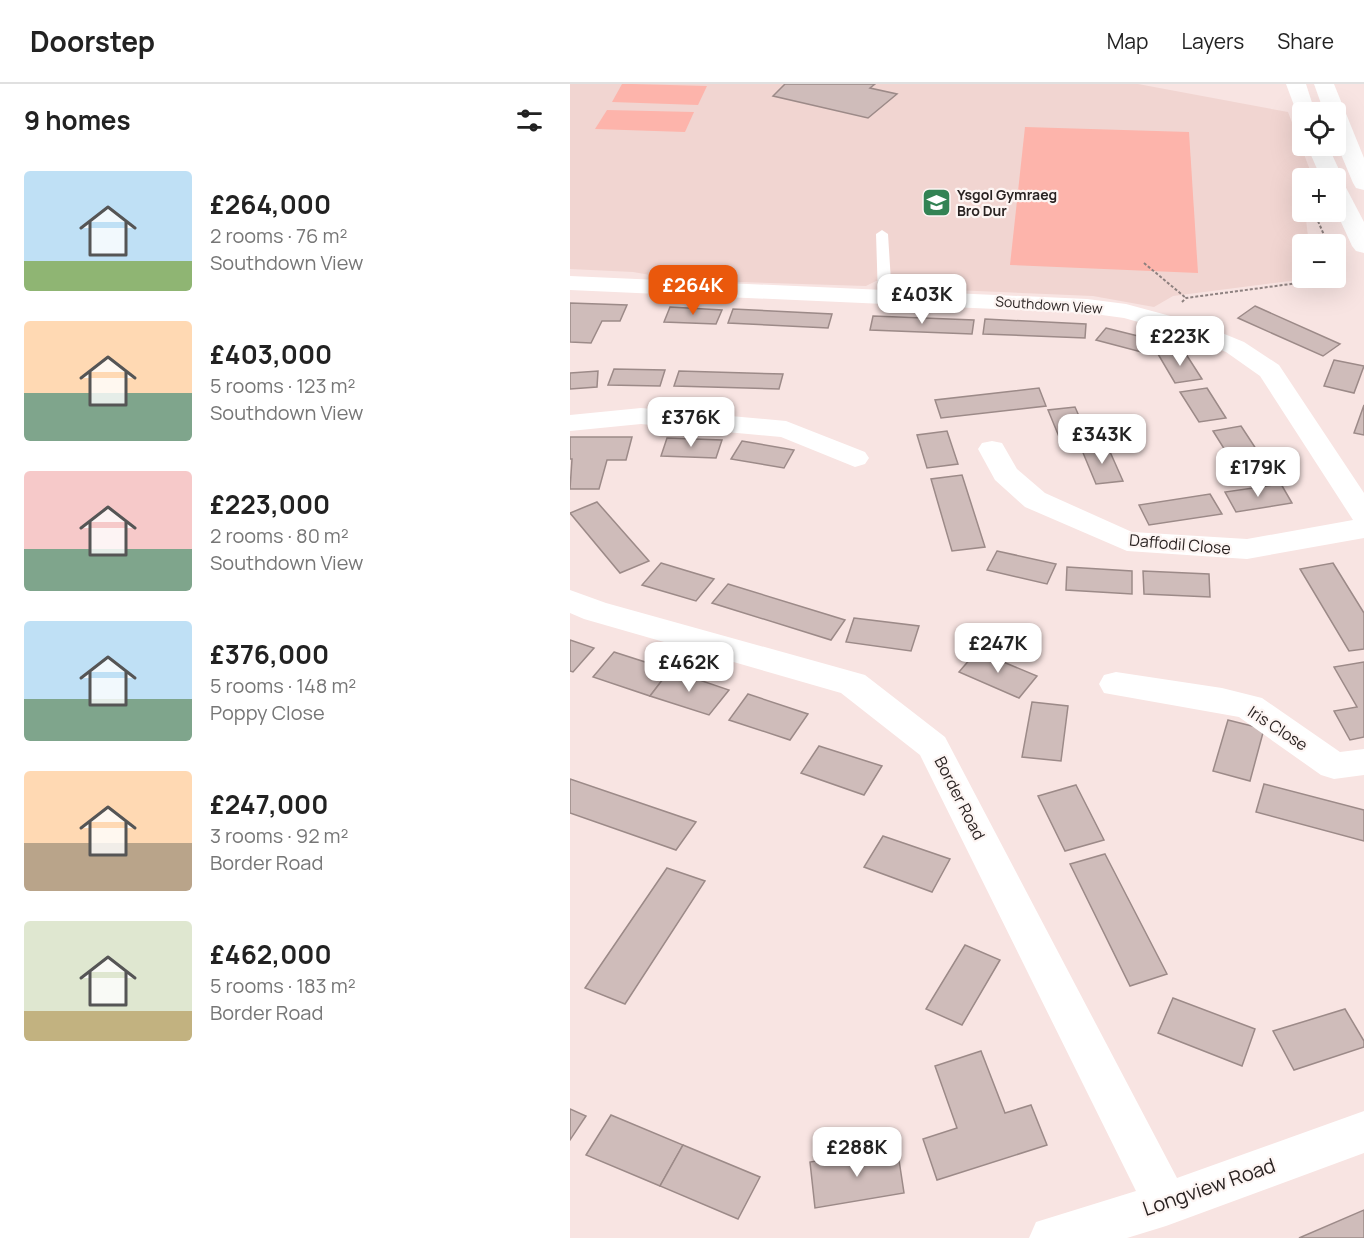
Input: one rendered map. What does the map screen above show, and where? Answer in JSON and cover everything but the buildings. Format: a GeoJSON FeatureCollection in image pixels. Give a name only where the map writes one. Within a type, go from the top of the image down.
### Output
{"type":"FeatureCollection","features":[{"type":"Feature","properties":{"kind":"street"},"geometry":{"type":"LineString","coordinates":[[1296,84],[1302,102]]}},
{"type":"Feature","properties":{"kind":"street"},"geometry":{"type":"LineString","coordinates":[[1324,84],[1331,102]]}},
{"type":"Feature","properties":{"kind":"street"},"geometry":{"type":"LineString","coordinates":[[1346,140],[1364,183]]}},
{"type":"Feature","properties":{"kind":"street"},"geometry":{"type":"LineString","coordinates":[[1346,208],[1364,246]]}},
{"type":"Feature","properties":{"kind":"street","name":"Southdown View"},"geometry":{"type":"LineString","coordinates":[[570,283],[1087,306],[1126,311],[1165,320],[1234,347],[1270,371],[1364,515]]}},
{"type":"Feature","properties":{"kind":"street"},"geometry":{"type":"LineString","coordinates":[[570,423],[641,416],[786,429],[855,458]]}},
{"type":"Feature","properties":{"kind":"street","name":"Daffodil Close"},"geometry":{"type":"LineString","coordinates":[[992,449],[1005,474],[1035,500],[1127,541],[1247,549],[1364,528]]}},
{"type":"Feature","properties":{"kind":"street","name":"Border Road"},"geometry":{"type":"LineString","coordinates":[[570,601],[595,611],[853,684],[933,746],[1166,1204]]}},
{"type":"Feature","properties":{"kind":"street","name":"Iris Close"},"geometry":{"type":"LineString","coordinates":[[1116,684],[1222,700],[1250,707],[1334,766],[1364,762]]}},
{"type":"Feature","properties":{"kind":"street","name":"Longview Road"},"geometry":{"type":"LineString","coordinates":[[1052,1238],[1166,1204],[1364,1132]]}},
{"type":"Feature","properties":{"kind":"lane"},"geometry":{"type":"LineString","coordinates":[[882,234],[885,297]]}},
{"type":"Feature","properties":{"kind":"path"},"geometry":{"type":"LineString","coordinates":[[1144,263],[1186,298]]}},
{"type":"Feature","properties":{"kind":"path"},"geometry":{"type":"LineString","coordinates":[[1165,320],[1186,298],[1292,284]]}},
{"type":"Feature","properties":{"kind":"shaded area","name":"Ysgol Gymraeg Bro Dur"},"geometry":{"type":"Polygon","coordinates":[[[570,84],[1138,84],[1288,112],[1292,123],[1292,156],[1305,156],[1309,168],[1292,168],[1292,222],[1306,222],[1308,234],[1292,234],[1292,281],[1173,296],[1154,307],[1093,296],[908,288],[900,282],[876,281],[866,286],[679,280],[633,272],[570,269],[570,84]]]}},
{"type":"Feature","properties":{"kind":"shaded area"},"geometry":{"type":"Polygon","coordinates":[[[622,84],[707,86],[698,105],[612,102],[622,84]]]}},
{"type":"Feature","properties":{"kind":"shaded area"},"geometry":{"type":"Polygon","coordinates":[[[607,110],[694,112],[685,132],[595,129],[607,110]]]}},
{"type":"Feature","properties":{"kind":"shaded area"},"geometry":{"type":"Polygon","coordinates":[[[1025,127],[1189,132],[1198,273],[1010,265],[1025,127]]]}},
{"type":"Feature","properties":{"kind":"place","name":"Ysgol Gymraeg Bro Dur"},"geometry":{"type":"Point","coordinates":[936,203]}}]}
